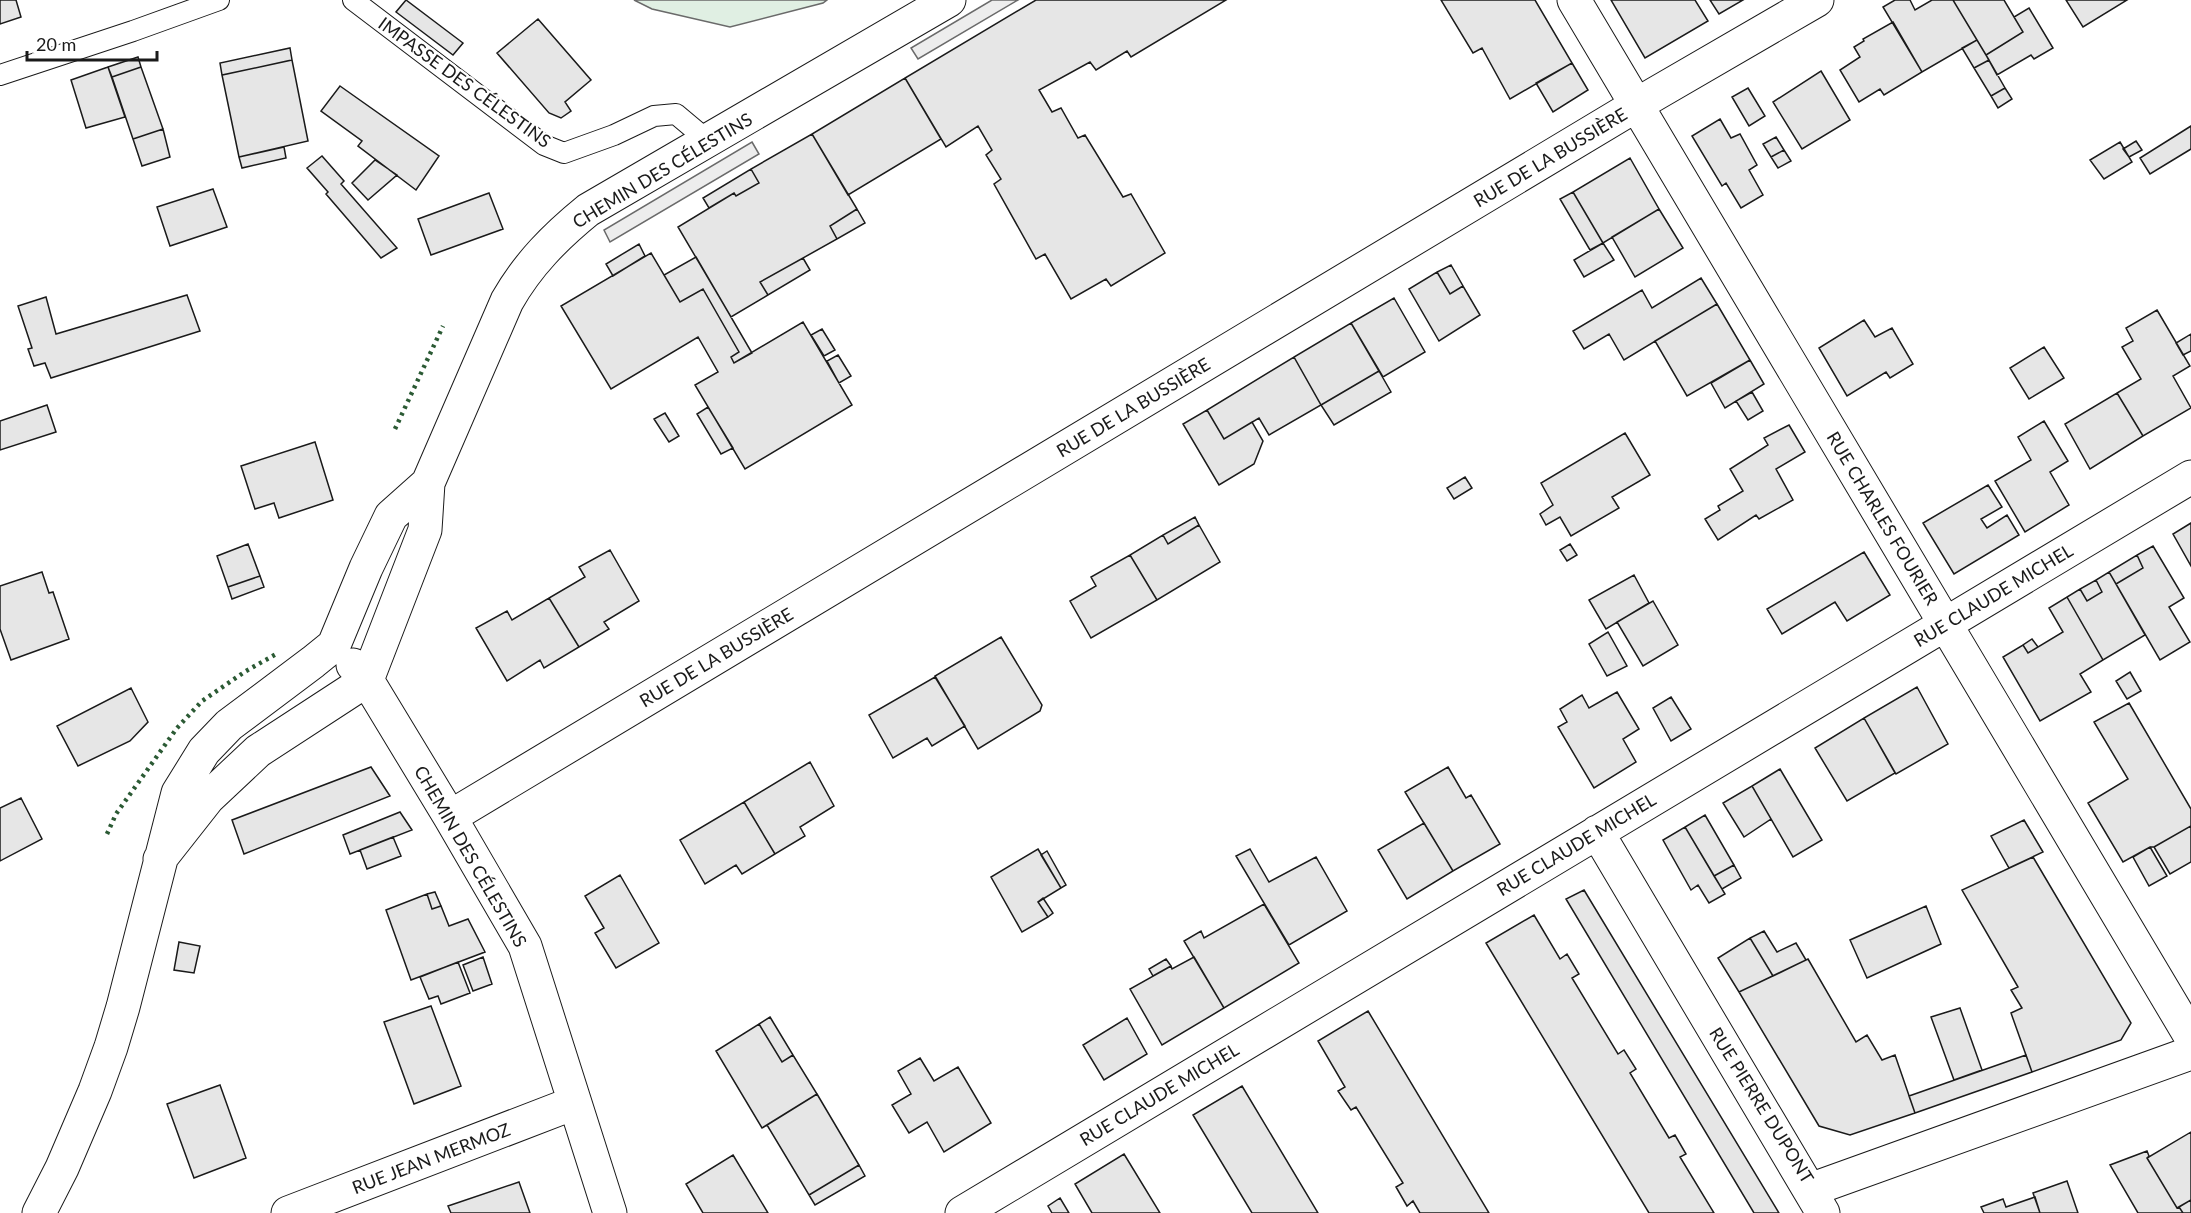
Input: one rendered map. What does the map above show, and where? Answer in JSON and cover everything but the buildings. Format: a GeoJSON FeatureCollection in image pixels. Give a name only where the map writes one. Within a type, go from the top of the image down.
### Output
{"type":"FeatureCollection","features":[{"type":"Feature","properties":{"kind":"street","name":"CHEMIN DES CÉLESTINS"},"geometry":{"type":"LineString","coordinates":[[367,680],[425,530],[428,483],[507,301],[536,258],[588,210],[949,0]]}},
{"type":"Feature","properties":{"kind":"street","name":"RUE CHARLES FOURIER"},"geometry":{"type":"LineString","coordinates":[[1574,0],[2191,1037]]}},
{"type":"Feature","properties":{"kind":"street","name":"RUE DE LA BUSSIÈRE"},"geometry":{"type":"LineString","coordinates":[[450,816],[1636,105],[1817,0]]}},
{"type":"Feature","properties":{"kind":"street","name":"RUE CLAUDE MICHEL"},"geometry":{"type":"LineString","coordinates":[[962,1213],[2191,477]]}},
{"type":"Feature","properties":{"kind":"street","name":"CHEMIN DES CÉLESTINS"},"geometry":{"type":"LineString","coordinates":[[428,483],[391,516],[366,568],[334,645],[367,680],[450,816],[525,946],[610,1213]]}},
{"type":"Feature","properties":{"kind":"street"},"geometry":{"type":"LineString","coordinates":[[39,1213],[62,1168],[111,1047],[178,793],[204,751],[229,725],[334,645]]}},
{"type":"Feature","properties":{"kind":"street"},"geometry":{"type":"LineString","coordinates":[[160,859],[208,798],[258,751],[367,680]]}},
{"type":"Feature","properties":{"kind":"street","name":"RUE PIERRE DUPONT"},"geometry":{"type":"LineString","coordinates":[[1597,832],[1817,1201],[2191,1053]]}},
{"type":"Feature","properties":{"kind":"street","name":"RUE JEAN MERMOZ"},"geometry":{"type":"LineString","coordinates":[[288,1213],[574,1103]]}},
{"type":"Feature","properties":{"kind":"lane"},"geometry":{"type":"LineString","coordinates":[[0,75],[219,0]]}},
{"type":"Feature","properties":{"kind":"lane","name":"IMPASSE DES CÉLESTINS"},"geometry":{"type":"LineString","coordinates":[[353,0],[544,145],[564,153],[614,135],[654,116],[676,114],[707,140]]}},
{"type":"Feature","properties":{"kind":"green space"},"geometry":{"type":"Polygon","coordinates":[[[634,0],[827,0],[823,3],[730,27],[652,9],[634,0]]]}},
{"type":"Feature","properties":{"kind":"shaded area"},"geometry":{"type":"Polygon","coordinates":[[[992,0],[1018,0],[918,59],[911,48],[992,0]]]}},
{"type":"Feature","properties":{"kind":"shaded area"},"geometry":{"type":"Polygon","coordinates":[[[752,142],[759,154],[610,242],[604,230],[752,142]]]}},
{"type":"Feature","properties":{"kind":"hedge"},"geometry":{"type":"LineString","coordinates":[[395,429],[443,326]]}},
{"type":"Feature","properties":{"kind":"hedge"},"geometry":{"type":"LineString","coordinates":[[107,834],[116,814],[177,728],[202,701],[246,671],[278,653]]}}]}
